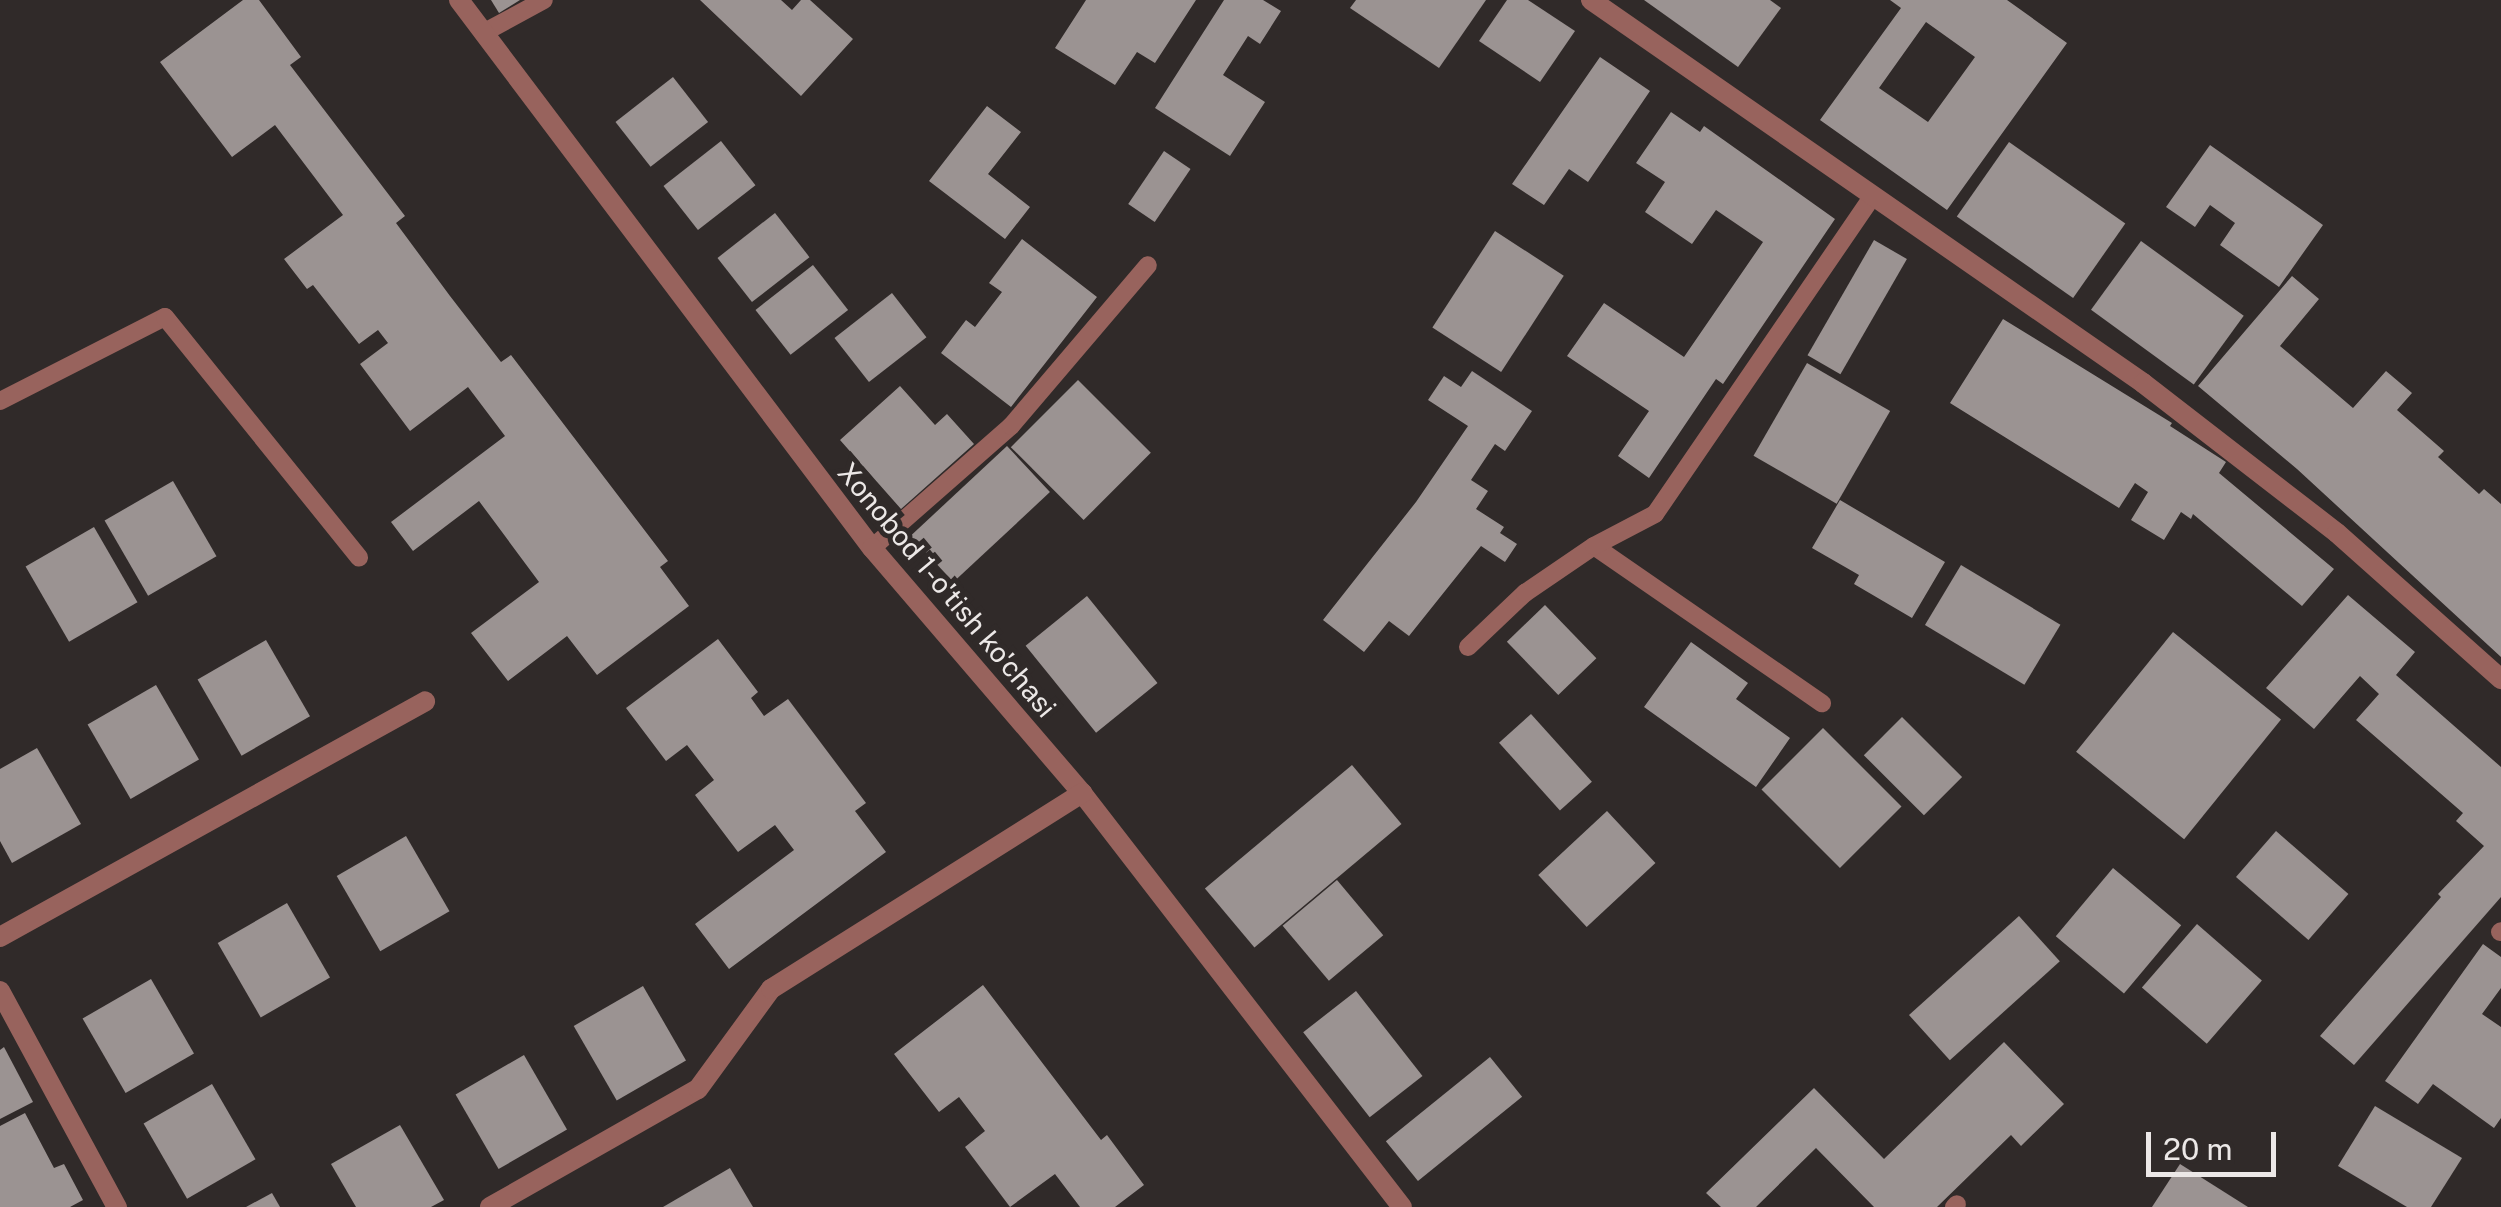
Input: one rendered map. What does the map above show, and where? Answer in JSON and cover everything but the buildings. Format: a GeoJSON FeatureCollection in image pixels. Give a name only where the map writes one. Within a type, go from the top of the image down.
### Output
{"type":"FeatureCollection","features":[{"type":"Feature","properties":{"kind":"street","name":"Xonobod 1-o'tish ko'chasi"},"geometry":{"type":"LineString","coordinates":[[459,0],[872,548],[1082,793],[1402,1207]]}},
{"type":"Feature","properties":{"kind":"street"},"geometry":{"type":"LineString","coordinates":[[1590,0],[2158,394],[2337,533],[2501,679]]}},
{"type":"Feature","properties":{"kind":"street"},"geometry":{"type":"LineString","coordinates":[[0,937],[424,702]]}},
{"type":"Feature","properties":{"kind":"street"},"geometry":{"type":"LineString","coordinates":[[490,1207],[698,1088],[771,989],[1082,793]]}},
{"type":"Feature","properties":{"kind":"street"},"geometry":{"type":"LineString","coordinates":[[0,991],[117,1207]]}},
{"type":"Feature","properties":{"kind":"lane"},"geometry":{"type":"LineString","coordinates":[[484,33],[544,0]]}},
{"type":"Feature","properties":{"kind":"lane"},"geometry":{"type":"LineString","coordinates":[[1468,647],[1526,593],[1594,546],[1655,514],[1872,197]]}},
{"type":"Feature","properties":{"kind":"lane"},"geometry":{"type":"LineString","coordinates":[[872,548],[1011,426],[1148,265]]}},
{"type":"Feature","properties":{"kind":"lane"},"geometry":{"type":"LineString","coordinates":[[0,402],[164,317],[358,557]]}},
{"type":"Feature","properties":{"kind":"lane"},"geometry":{"type":"LineString","coordinates":[[1594,546],[1822,703]]}}]}
